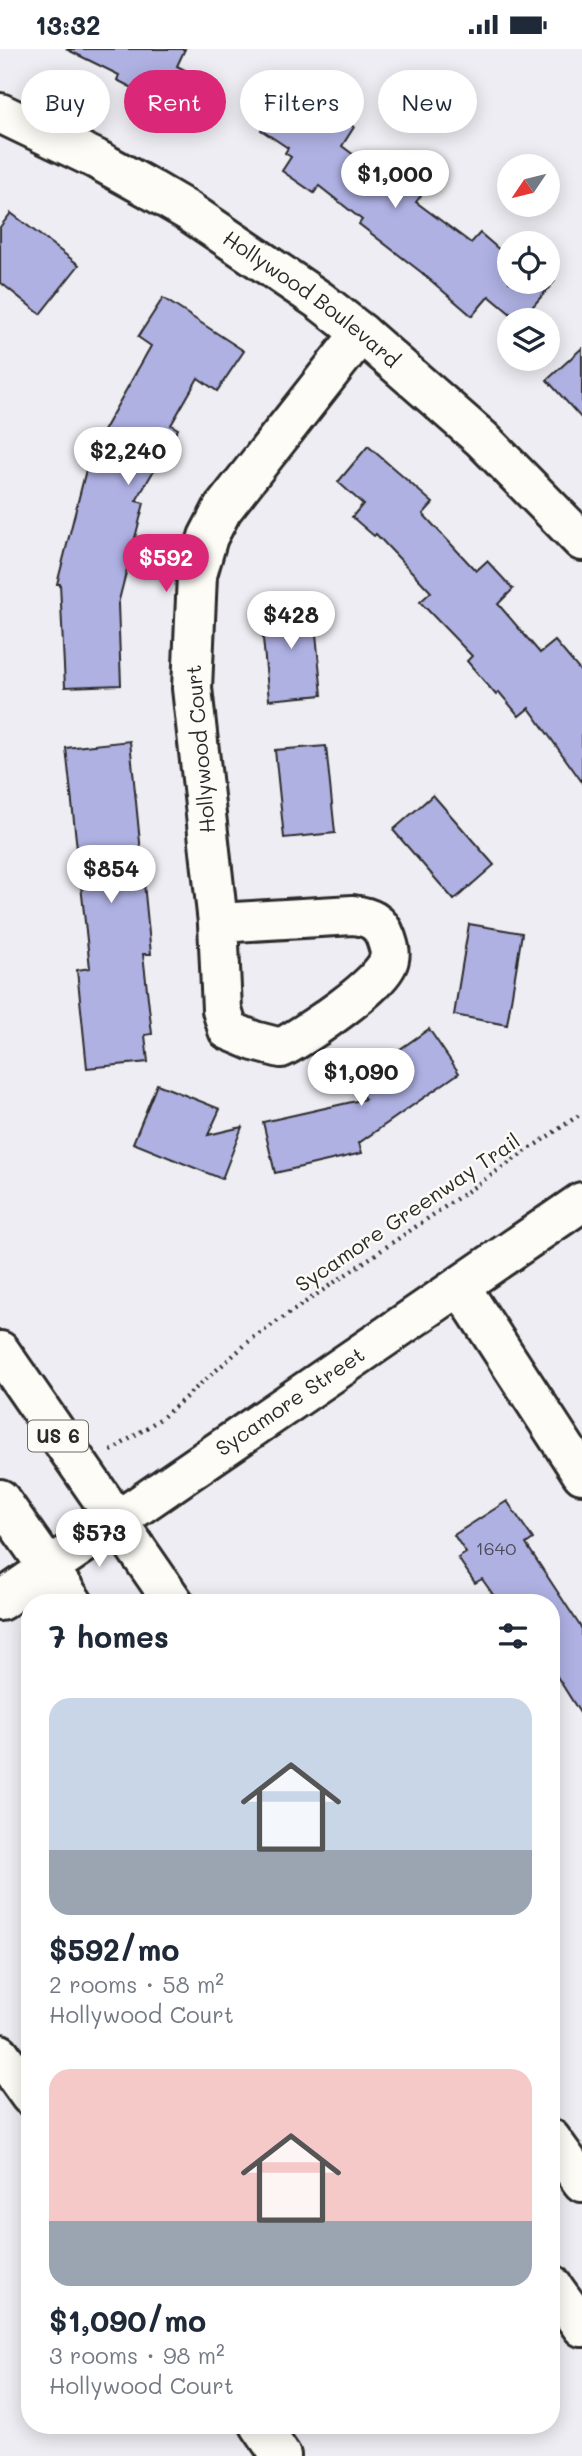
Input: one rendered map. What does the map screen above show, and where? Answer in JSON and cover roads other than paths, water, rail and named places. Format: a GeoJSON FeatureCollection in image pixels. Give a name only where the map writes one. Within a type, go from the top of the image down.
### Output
{"type":"FeatureCollection","features":[{"type":"Feature","properties":{"kind":"street","name":"Hollywood Boulevard"},"geometry":{"type":"LineString","coordinates":[[0,113],[96,159],[188,211],[318,300],[361,333],[577,525]]}},
{"type":"Feature","properties":{"kind":"street","name":"Hollywood Court"},"geometry":{"type":"LineString","coordinates":[[218,923],[353,915],[371,917],[383,930],[390,959],[385,970],[363,991],[282,1048],[228,1030],[222,1010],[218,923],[192,688],[197,575],[208,537],[222,510],[361,333]]}},
{"type":"Feature","properties":{"kind":"street","name":"Sycamore Street"},"geometry":{"type":"LineString","coordinates":[[0,1601],[582,1202]]}},
{"type":"Feature","properties":{"kind":"street"},"geometry":{"type":"LineString","coordinates":[[460,1286],[582,1474]]}},
{"type":"Feature","properties":{"kind":"street","name":"US 6"},"geometry":{"type":"LineString","coordinates":[[0,1351],[168,1594]]}},
{"type":"Feature","properties":{"kind":"street"},"geometry":{"type":"LineString","coordinates":[[0,1499],[67,1594]]}},
{"type":"Feature","properties":{"kind":"street"},"geometry":{"type":"LineString","coordinates":[[0,2053],[21,2083]]}},
{"type":"Feature","properties":{"kind":"street"},"geometry":{"type":"LineString","coordinates":[[560,2151],[582,2182]]}},
{"type":"Feature","properties":{"kind":"street"},"geometry":{"type":"LineString","coordinates":[[560,2296],[582,2327]]}},
{"type":"Feature","properties":{"kind":"street"},"geometry":{"type":"LineString","coordinates":[[266,2434],[281,2456]]}}]}
